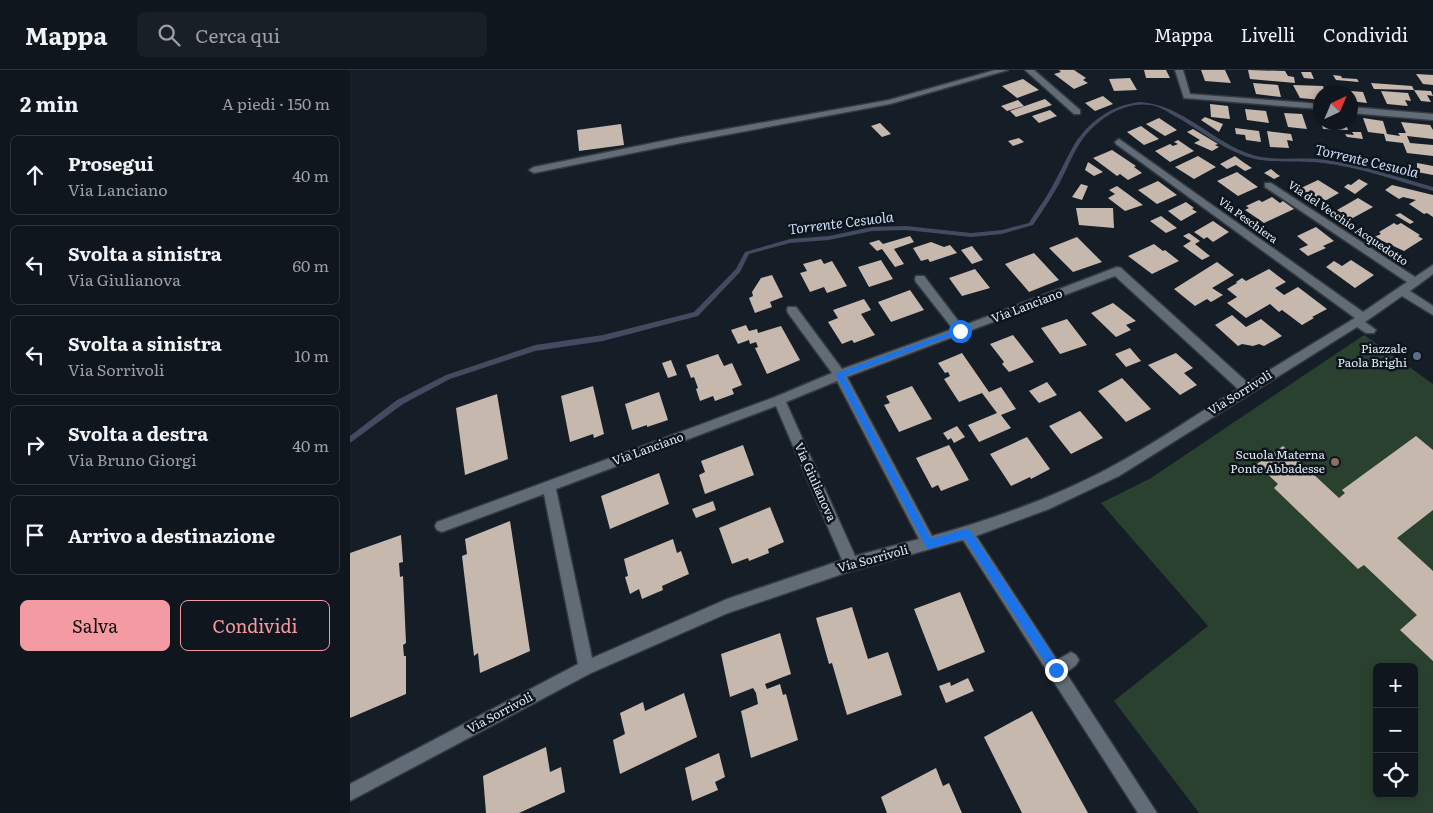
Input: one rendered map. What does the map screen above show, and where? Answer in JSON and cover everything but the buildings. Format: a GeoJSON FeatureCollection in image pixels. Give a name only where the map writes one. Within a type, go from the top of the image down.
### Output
{"type":"FeatureCollection","features":[{"type":"Feature","properties":{"kind":"street"},"geometry":{"type":"LineString","coordinates":[[534,170],[682,140],[890,102],[1004,70]]}},
{"type":"Feature","properties":{"kind":"street"},"geometry":{"type":"LineString","coordinates":[[1029,70],[1077,112]]}},
{"type":"Feature","properties":{"kind":"street"},"geometry":{"type":"LineString","coordinates":[[1179,70],[1187,96],[1313,106]]}},
{"type":"Feature","properties":{"kind":"street"},"geometry":{"type":"LineString","coordinates":[[1358,111],[1433,117]]}},
{"type":"Feature","properties":{"kind":"street","name":"Via Peschiera"},"geometry":{"type":"LineString","coordinates":[[1119,142],[1360,320],[1370,330]]}},
{"type":"Feature","properties":{"kind":"street","name":"Via del Vecchio Acquedotto"},"geometry":{"type":"LineString","coordinates":[[1268,185],[1414,282]]}},
{"type":"Feature","properties":{"kind":"street","name":"Via Sorrivoli"},"geometry":{"type":"LineString","coordinates":[[350,793],[586,668],[727,606],[851,564],[966,533],[1044,505],[1114,472],[1360,320],[1433,269]]}},
{"type":"Feature","properties":{"kind":"street","name":"Via Lanciano"},"geometry":{"type":"LineString","coordinates":[[442,526],[1117,272],[1246,389]]}},
{"type":"Feature","properties":{"kind":"street"},"geometry":{"type":"LineString","coordinates":[[920,279],[960,331]]}},
{"type":"Feature","properties":{"kind":"street"},"geometry":{"type":"LineString","coordinates":[[1402,291],[1433,311]]}},
{"type":"Feature","properties":{"kind":"street"},"geometry":{"type":"LineString","coordinates":[[792,310],[840,375],[929,544]]}},
{"type":"Feature","properties":{"kind":"street","name":"Via Giulianova"},"geometry":{"type":"LineString","coordinates":[[779,400],[851,564]]}},
{"type":"Feature","properties":{"kind":"street"},"geometry":{"type":"LineString","coordinates":[[549,486],[586,668]]}},
{"type":"Feature","properties":{"kind":"street"},"geometry":{"type":"LineString","coordinates":[[966,533],[1148,813]]}},
{"type":"Feature","properties":{"kind":"street"},"geometry":{"type":"LineString","coordinates":[[1056,670],[1071,660]]}},
{"type":"Feature","properties":{"kind":"green space"},"geometry":{"type":"Polygon","coordinates":[[[1364,335],[1433,384],[1433,813],[1199,813],[1114,701],[1208,626],[1101,503],[1151,478],[1364,335]]]}},
{"type":"Feature","properties":{"kind":"waterway","name":"Torrente Cesuola"},"geometry":{"type":"LineString","coordinates":[[350,440],[400,402],[448,377],[535,348],[603,338],[696,314],[738,270],[747,253],[790,241],[829,238],[872,229],[906,228],[971,235],[1002,232],[1031,224],[1085,133],[1110,112],[1130,104],[1151,104],[1162,107],[1217,140],[1251,156],[1269,159],[1314,160],[1337,163],[1365,169],[1433,189]]}},
{"type":"Feature","properties":{"kind":"place","name":"Piazzale Paola Brighi"},"geometry":{"type":"Point","coordinates":[1417,356]}},
{"type":"Feature","properties":{"kind":"place","name":"Scuola Materna Ponte Abbadesse"},"geometry":{"type":"Point","coordinates":[1335,462]}},
{"type":"Feature","properties":{"kind":"route"},"geometry":{"type":"LineString","coordinates":[[960,331],[840,375],[929,544],[966,533],[1056,670]]}}]}
